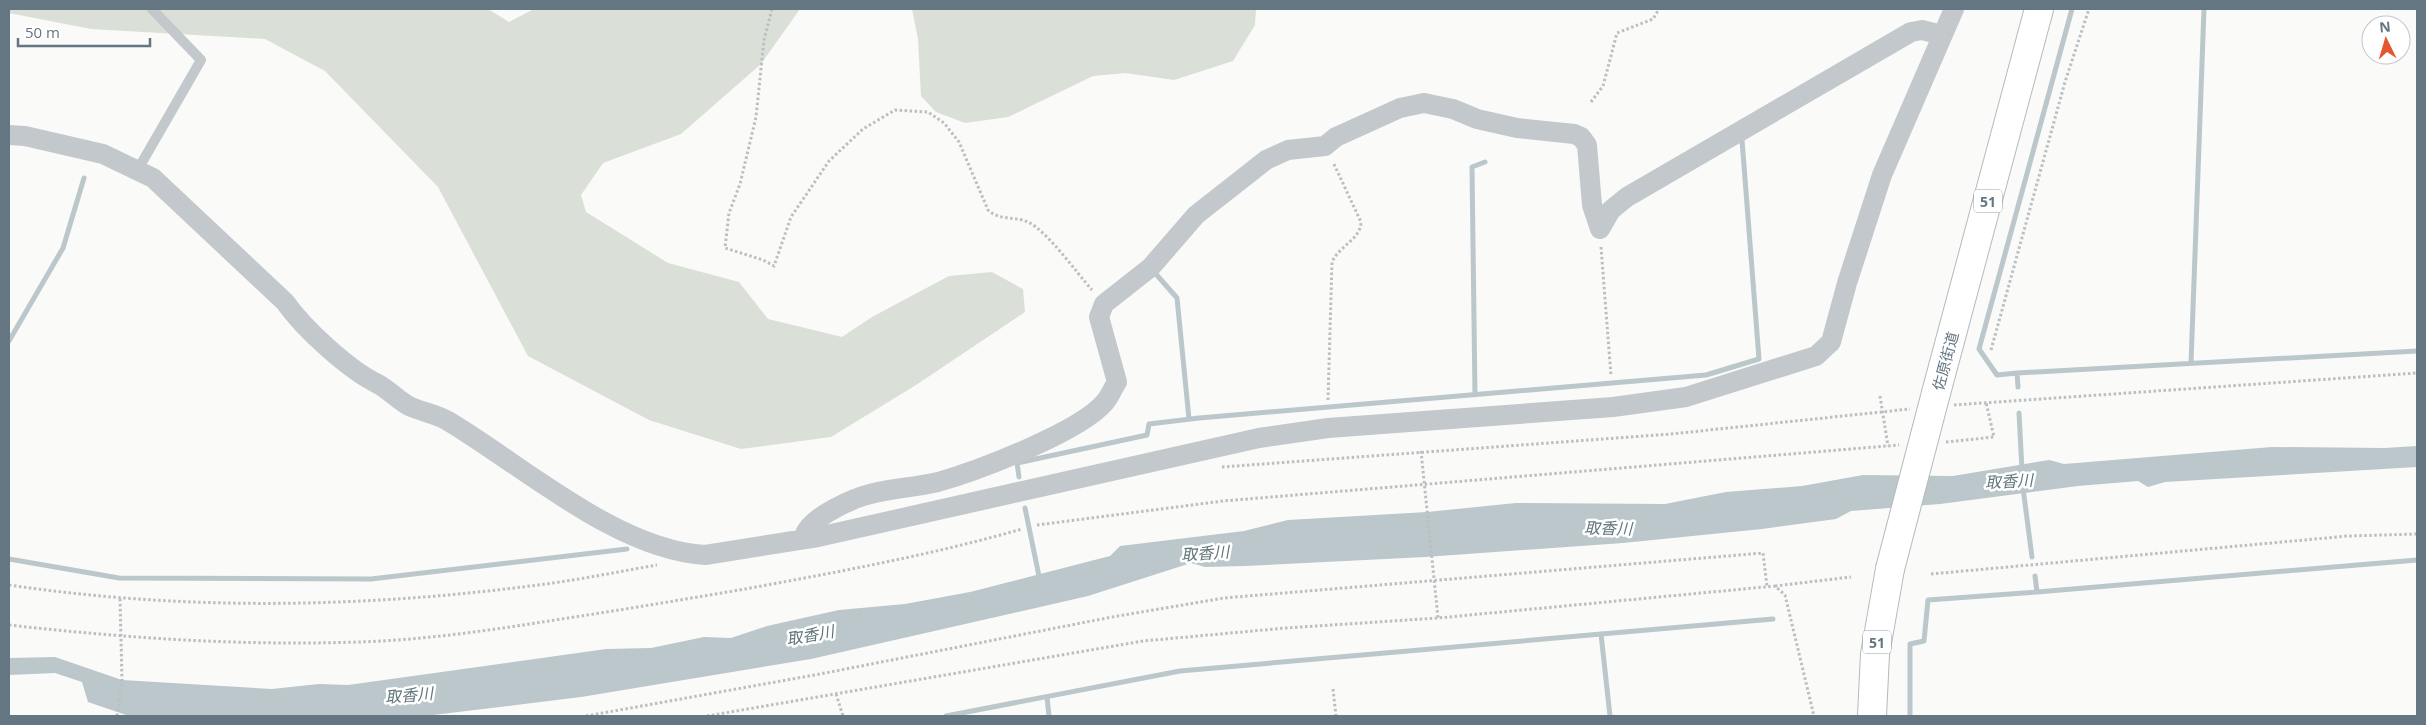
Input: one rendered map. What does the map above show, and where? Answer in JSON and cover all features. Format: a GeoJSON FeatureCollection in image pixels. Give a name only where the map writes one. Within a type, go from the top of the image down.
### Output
{"type":"FeatureCollection","features":[{"type":"Feature","properties":{"kind":"highway","name":"佐原街道"},"geometry":{"type":"LineString","coordinates":[[1872,716],[1875,654],[1890,570],[1943,399],[2039,9]]}},
{"type":"Feature","properties":{"kind":"street"},"geometry":{"type":"LineString","coordinates":[[9,135],[24,136],[103,154],[153,178],[285,302],[295,316],[372,382],[409,406],[446,420],[580,508],[629,534],[688,554],[728,553],[804,539],[1259,438],[1328,428],[1613,407],[1686,397],[1816,356],[1831,342],[1847,283],[1882,175],[1954,9]]}},
{"type":"Feature","properties":{"kind":"street"},"geometry":{"type":"LineString","coordinates":[[1600,229],[1611,210],[1627,197],[1911,32],[1922,30],[1934,31],[1942,35]]}},
{"type":"Feature","properties":{"kind":"street"},"geometry":{"type":"LineString","coordinates":[[804,539],[805,532],[815,522],[851,501],[879,492],[937,482],[983,467],[1071,427],[1105,402],[1117,382],[1099,317],[1104,304],[1151,267],[1196,215],[1266,160],[1288,150],[1325,146],[1336,137],[1400,108],[1424,103],[1453,109],[1477,119],[1517,128],[1574,134],[1582,137],[1587,145],[1592,205],[1600,229]]}},
{"type":"Feature","properties":{"kind":"lane"},"geometry":{"type":"LineString","coordinates":[[137,171],[201,60],[152,9]]}},
{"type":"Feature","properties":{"kind":"path"},"geometry":{"type":"LineString","coordinates":[[772,9],[764,40],[756,117],[740,184],[729,213],[725,248],[763,260],[774,266],[791,218],[829,161],[863,129],[895,110],[928,112],[944,122],[959,142],[988,210],[996,217],[1028,222],[1040,231],[1104,304]]}},
{"type":"Feature","properties":{"kind":"path"},"geometry":{"type":"LineString","coordinates":[[1591,102],[1603,86],[1617,34],[1653,19],[1659,9]]}},
{"type":"Feature","properties":{"kind":"path"},"geometry":{"type":"LineString","coordinates":[[1991,350],[2065,82],[2089,9]]}},
{"type":"Feature","properties":{"kind":"path"},"geometry":{"type":"LineString","coordinates":[[1325,146],[1361,222],[1361,228],[1356,236],[1335,254],[1332,262],[1328,400]]}},
{"type":"Feature","properties":{"kind":"path"},"geometry":{"type":"LineString","coordinates":[[1600,229],[1611,376]]}},
{"type":"Feature","properties":{"kind":"path"},"geometry":{"type":"LineString","coordinates":[[1943,399],[1986,402],[2417,373]]}},
{"type":"Feature","properties":{"kind":"path"},"geometry":{"type":"LineString","coordinates":[[1880,396],[1888,446]]}},
{"type":"Feature","properties":{"kind":"path"},"geometry":{"type":"LineString","coordinates":[[1937,442],[1994,437],[1986,402]]}},
{"type":"Feature","properties":{"kind":"path"},"geometry":{"type":"LineString","coordinates":[[1218,467],[1421,450],[1670,434],[1913,409]]}},
{"type":"Feature","properties":{"kind":"path"},"geometry":{"type":"LineString","coordinates":[[1037,525],[1223,501],[1424,483],[1908,445]]}},
{"type":"Feature","properties":{"kind":"path"},"geometry":{"type":"LineString","coordinates":[[1421,450],[1438,618]]}},
{"type":"Feature","properties":{"kind":"path"},"geometry":{"type":"LineString","coordinates":[[9,625],[122,637],[268,643],[360,642],[484,631],[686,599],[818,575],[956,547],[1022,529]]}},
{"type":"Feature","properties":{"kind":"path"},"geometry":{"type":"LineString","coordinates":[[1931,574],[2348,536],[2417,534]]}},
{"type":"Feature","properties":{"kind":"path"},"geometry":{"type":"LineString","coordinates":[[586,716],[810,676],[1112,617],[1224,598],[1763,552],[1767,586]]}},
{"type":"Feature","properties":{"kind":"path"},"geometry":{"type":"LineString","coordinates":[[9,585],[120,598],[294,604],[405,598],[538,585],[678,561],[688,554]]}},
{"type":"Feature","properties":{"kind":"path"},"geometry":{"type":"LineString","coordinates":[[707,716],[1143,641],[1286,628],[1438,618],[1852,577]]}},
{"type":"Feature","properties":{"kind":"path"},"geometry":{"type":"LineString","coordinates":[[1775,586],[1785,595],[1797,637],[1814,716]]}},
{"type":"Feature","properties":{"kind":"path"},"geometry":{"type":"LineString","coordinates":[[117,716],[122,680],[120,598]]}},
{"type":"Feature","properties":{"kind":"path"},"geometry":{"type":"LineString","coordinates":[[1332,689],[1336,716]]}},
{"type":"Feature","properties":{"kind":"path"},"geometry":{"type":"LineString","coordinates":[[836,694],[842,716]]}},
{"type":"Feature","properties":{"kind":"shaded area"},"geometry":{"type":"Polygon","coordinates":[[[9,9],[488,9],[509,22],[534,9],[800,9],[761,64],[681,134],[603,163],[581,195],[586,212],[668,263],[739,282],[768,319],[842,337],[872,317],[949,276],[992,272],[1023,289],[1025,312],[916,385],[831,437],[741,449],[649,420],[528,356],[438,187],[325,71],[265,39],[91,29],[9,13],[9,9]]]}},
{"type":"Feature","properties":{"kind":"shaded area"},"geometry":{"type":"Polygon","coordinates":[[[912,9],[1256,9],[1255,25],[1233,61],[1174,80],[1125,73],[1093,76],[1008,117],[965,123],[936,112],[921,96],[918,39],[912,9]]]}},
{"type":"Feature","properties":{"kind":"water","name":"取香川"},"geometry":{"type":"Polygon","coordinates":[[[2417,446],[2417,467],[2165,482],[2148,487],[2138,481],[2078,486],[1940,504],[1851,511],[1836,519],[1762,529],[1623,543],[1425,557],[1245,566],[1205,567],[1191,563],[1088,596],[811,659],[581,697],[425,716],[129,716],[88,702],[82,682],[55,673],[9,675],[9,658],[55,657],[122,680],[272,689],[319,684],[348,685],[606,649],[651,648],[704,637],[731,638],[767,626],[839,610],[905,604],[970,592],[1110,556],[1120,546],[1244,531],[1288,520],[1427,512],[1516,503],[1665,504],[1726,492],[1802,486],[1863,475],[1953,476],[2049,460],[2064,464],[2272,447],[2385,448],[2417,446]]]}},
{"type":"Feature","properties":{"kind":"waterway"},"geometry":{"type":"LineString","coordinates":[[2018,387],[2017,373],[1997,375],[1979,349],[2072,9]]}},
{"type":"Feature","properties":{"kind":"waterway"},"geometry":{"type":"LineString","coordinates":[[2191,363],[2204,9]]}},
{"type":"Feature","properties":{"kind":"waterway"},"geometry":{"type":"LineString","coordinates":[[1019,477],[1017,463],[1147,435],[1149,424],[1199,418],[1706,375],[1759,359],[1742,140]]}},
{"type":"Feature","properties":{"kind":"waterway"},"geometry":{"type":"LineString","coordinates":[[1475,395],[1472,167],[1485,162]]}},
{"type":"Feature","properties":{"kind":"waterway"},"geometry":{"type":"LineString","coordinates":[[9,341],[63,248],[84,178]]}},
{"type":"Feature","properties":{"kind":"waterway"},"geometry":{"type":"LineString","coordinates":[[1155,273],[1177,298],[1189,419]]}},
{"type":"Feature","properties":{"kind":"waterway"},"geometry":{"type":"LineString","coordinates":[[2017,373],[2417,351]]}},
{"type":"Feature","properties":{"kind":"waterway","name":"取香川"},"geometry":{"type":"LineString","coordinates":[[2019,413],[2022,470]]}},
{"type":"Feature","properties":{"kind":"waterway","name":"取香川"},"geometry":{"type":"LineString","coordinates":[[2023,488],[2032,557]]}},
{"type":"Feature","properties":{"kind":"waterway"},"geometry":{"type":"LineString","coordinates":[[1025,508],[1040,581]]}},
{"type":"Feature","properties":{"kind":"waterway"},"geometry":{"type":"LineString","coordinates":[[9,559],[119,578],[371,579],[627,549]]}},
{"type":"Feature","properties":{"kind":"waterway"},"geometry":{"type":"LineString","coordinates":[[2037,592],[2417,560]]}},
{"type":"Feature","properties":{"kind":"waterway"},"geometry":{"type":"LineString","coordinates":[[1910,716],[1910,644],[1924,641],[1928,600],[2037,592],[2035,576]]}},
{"type":"Feature","properties":{"kind":"waterway"},"geometry":{"type":"LineString","coordinates":[[946,716],[1180,671],[1773,619]]}},
{"type":"Feature","properties":{"kind":"waterway"},"geometry":{"type":"LineString","coordinates":[[1601,634],[1610,716]]}},
{"type":"Feature","properties":{"kind":"waterway"},"geometry":{"type":"LineString","coordinates":[[1047,697],[1049,716]]}}]}
